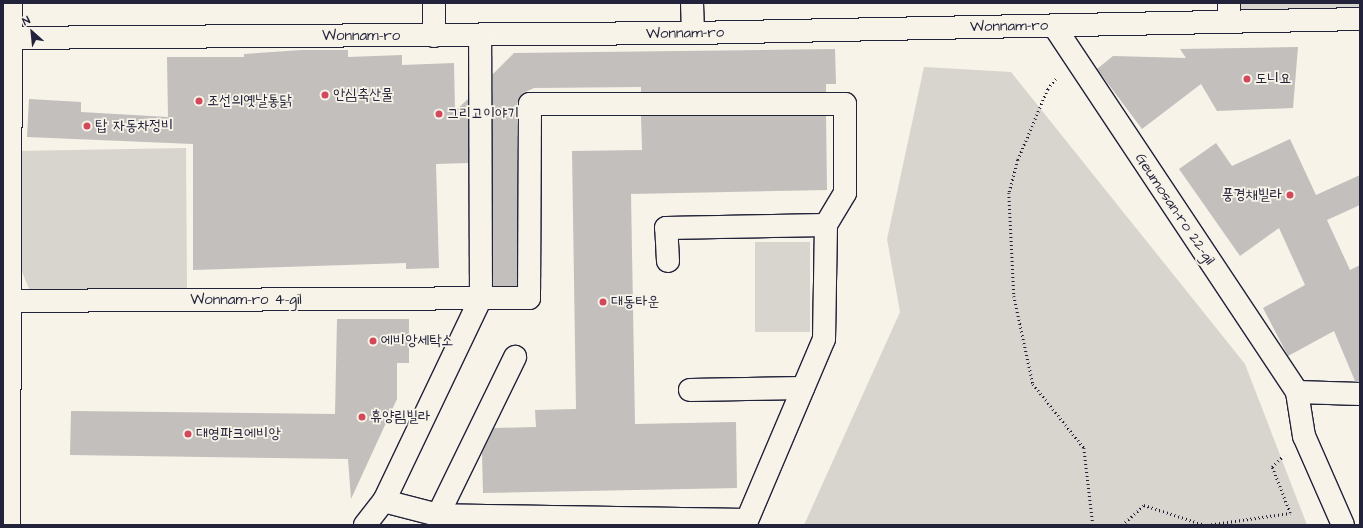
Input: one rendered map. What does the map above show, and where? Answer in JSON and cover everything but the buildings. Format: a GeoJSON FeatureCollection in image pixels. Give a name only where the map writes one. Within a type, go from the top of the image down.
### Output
{"type":"FeatureCollection","features":[{"type":"Feature","properties":{"kind":"street"},"geometry":{"type":"LineString","coordinates":[[9,525],[7,38],[11,3]]}},
{"type":"Feature","properties":{"kind":"street"},"geometry":{"type":"LineString","coordinates":[[434,3],[434,36]]}},
{"type":"Feature","properties":{"kind":"street"},"geometry":{"type":"LineString","coordinates":[[692,3],[693,33]]}},
{"type":"Feature","properties":{"kind":"street","name":"Wonnam-ro"},"geometry":{"type":"LineString","coordinates":[[7,38],[434,36],[1054,26],[1229,13],[1360,19]]}},
{"type":"Feature","properties":{"kind":"street","name":"Geumosan-ro 22-gil"},"geometry":{"type":"LineString","coordinates":[[1054,26],[1297,392],[1304,436],[1343,525]]}},
{"type":"Feature","properties":{"kind":"street"},"geometry":{"type":"LineString","coordinates":[[365,525],[384,500],[481,298],[480,35]]}},
{"type":"Feature","properties":{"kind":"street","name":"Wonnam-ro 4-gil"},"geometry":{"type":"LineString","coordinates":[[7,301],[530,298],[530,104],[845,104],[845,193],[826,226]]}},
{"type":"Feature","properties":{"kind":"street"},"geometry":{"type":"LineString","coordinates":[[384,500],[438,515],[747,520],[824,339],[826,226],[666,228],[668,261]]}},
{"type":"Feature","properties":{"kind":"street"},"geometry":{"type":"LineString","coordinates":[[438,515],[515,357]]}},
{"type":"Feature","properties":{"kind":"street"},"geometry":{"type":"LineString","coordinates":[[690,390],[803,388]]}},
{"type":"Feature","properties":{"kind":"street"},"geometry":{"type":"LineString","coordinates":[[1297,392],[1360,394]]}},
{"type":"Feature","properties":{"kind":"path"},"geometry":{"type":"LineString","coordinates":[[1074,57],[1048,89],[1018,160],[1009,193],[1014,296],[1033,384],[1084,448],[1093,525]]}},
{"type":"Feature","properties":{"kind":"path"},"geometry":{"type":"LineString","coordinates":[[1122,525],[1144,505],[1206,525],[1290,513],[1272,467],[1304,436]]}},
{"type":"Feature","properties":{"kind":"shaded area"},"geometry":{"type":"Polygon","coordinates":[[[1229,3],[1360,3],[1360,19],[1229,22],[1229,3]]]}},
{"type":"Feature","properties":{"kind":"shaded area"},"geometry":{"type":"Polygon","coordinates":[[[924,67],[1011,72],[1245,364],[1307,525],[804,525],[900,312],[887,239],[924,67]]]}},
{"type":"Feature","properties":{"kind":"shaded area"},"geometry":{"type":"Polygon","coordinates":[[[186,148],[187,289],[30,291],[16,258],[15,151],[186,148]]]}},
{"type":"Feature","properties":{"kind":"shaded area"},"geometry":{"type":"Polygon","coordinates":[[[755,242],[810,242],[810,332],[755,332],[755,242]]]}},
{"type":"Feature","properties":{"kind":"place","name":"도니요"},"geometry":{"type":"Point","coordinates":[1247,79]}},
{"type":"Feature","properties":{"kind":"place","name":"안심축산물"},"geometry":{"type":"Point","coordinates":[325,95]}},
{"type":"Feature","properties":{"kind":"place","name":"조선의옛날통닭"},"geometry":{"type":"Point","coordinates":[199,101]}},
{"type":"Feature","properties":{"kind":"place","name":"그리고이야기"},"geometry":{"type":"Point","coordinates":[439,114]}},
{"type":"Feature","properties":{"kind":"place","name":"탑 자동차정비"},"geometry":{"type":"Point","coordinates":[87,126]}},
{"type":"Feature","properties":{"kind":"place","name":"풍경채빌라"},"geometry":{"type":"Point","coordinates":[1290,195]}},
{"type":"Feature","properties":{"kind":"place","name":"대동타운"},"geometry":{"type":"Point","coordinates":[603,302]}},
{"type":"Feature","properties":{"kind":"place","name":"에비앙세탁소"},"geometry":{"type":"Point","coordinates":[373,341]}},
{"type":"Feature","properties":{"kind":"place","name":"휴양림빌라"},"geometry":{"type":"Point","coordinates":[362,417]}},
{"type":"Feature","properties":{"kind":"place","name":"대영파크에비앙"},"geometry":{"type":"Point","coordinates":[188,434]}}]}
